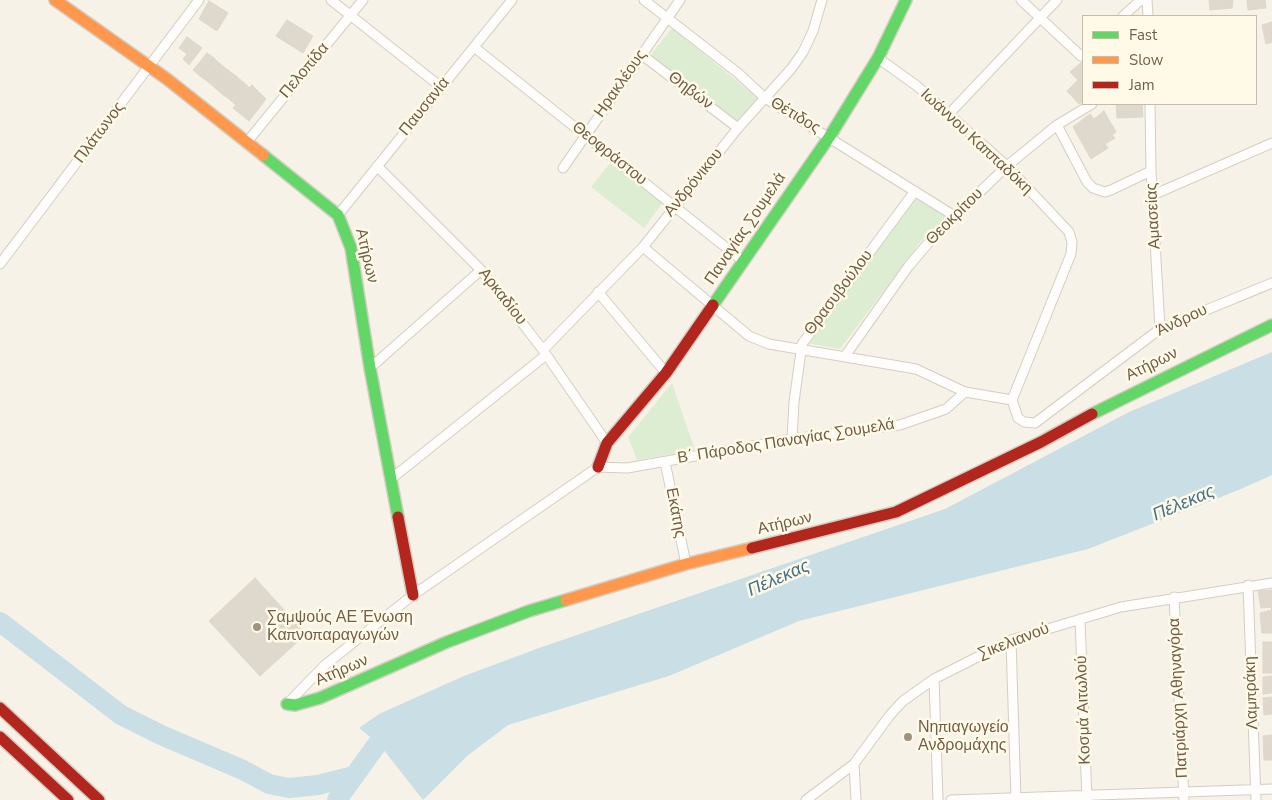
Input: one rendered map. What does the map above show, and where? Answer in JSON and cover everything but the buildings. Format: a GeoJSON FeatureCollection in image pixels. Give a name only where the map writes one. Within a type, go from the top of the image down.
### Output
{"type":"FeatureCollection","features":[{"type":"Feature","properties":{"kind":"street","name":"Ατήρων"},"geometry":{"type":"LineString","coordinates":[[55,0],[149,67],[338,215],[351,248],[370,368],[413,595]]}},
{"type":"Feature","properties":{"kind":"street","name":"Πλάτωνος"},"geometry":{"type":"LineString","coordinates":[[0,264],[199,0]]}},
{"type":"Feature","properties":{"kind":"street"},"geometry":{"type":"LineString","coordinates":[[331,0],[441,87]]}},
{"type":"Feature","properties":{"kind":"street","name":"Πελοπίδα"},"geometry":{"type":"LineString","coordinates":[[247,142],[363,0]]}},
{"type":"Feature","properties":{"kind":"street","name":"Παυσανία"},"geometry":{"type":"LineString","coordinates":[[338,215],[512,0]]}},
{"type":"Feature","properties":{"kind":"street","name":"Θέτιδος"},"geometry":{"type":"LineString","coordinates":[[644,0],[738,73],[765,98],[830,136],[956,217]]}},
{"type":"Feature","properties":{"kind":"street","name":"Ηρακλέους"},"geometry":{"type":"LineString","coordinates":[[563,168],[680,0]]}},
{"type":"Feature","properties":{"kind":"street","name":"Ανδρόνικου"},"geometry":{"type":"LineString","coordinates":[[391,479],[544,352],[598,292],[643,247],[738,128],[791,69],[803,52],[822,0]]}},
{"type":"Feature","properties":{"kind":"street","name":"Παναγίας Σουμελά"},"geometry":{"type":"LineString","coordinates":[[598,467],[607,444],[666,374],[830,136],[878,58],[906,0]]}},
{"type":"Feature","properties":{"kind":"street"},"geometry":{"type":"LineString","coordinates":[[1021,0],[1082,55]]}},
{"type":"Feature","properties":{"kind":"street"},"geometry":{"type":"LineString","coordinates":[[949,114],[1057,0]]}},
{"type":"Feature","properties":{"kind":"street"},"geometry":{"type":"LineString","coordinates":[[1124,15],[1141,0]]}},
{"type":"Feature","properties":{"kind":"street"},"geometry":{"type":"LineString","coordinates":[[1147,0],[1148,15]]}},
{"type":"Feature","properties":{"kind":"street","name":"Θεοφράστου"},"geometry":{"type":"LineString","coordinates":[[474,47],[743,261]]}},
{"type":"Feature","properties":{"kind":"street","name":"Θηβών"},"geometry":{"type":"LineString","coordinates":[[642,55],[738,128]]}},
{"type":"Feature","properties":{"kind":"street","name":"Ιωάννου Καππαδόκη"},"geometry":{"type":"LineString","coordinates":[[878,58],[903,75],[1007,166],[1069,232],[1072,242],[1071,254],[1012,400]]}},
{"type":"Feature","properties":{"kind":"street","name":"Θεοκρίτου"},"geometry":{"type":"LineString","coordinates":[[844,356],[908,267],[936,235],[1007,166],[1057,125],[1090,105]]}},
{"type":"Feature","properties":{"kind":"street","name":"Αμασείας"},"geometry":{"type":"LineString","coordinates":[[1150,105],[1151,171],[1160,329]]}},
{"type":"Feature","properties":{"kind":"street"},"geometry":{"type":"LineString","coordinates":[[1057,125],[1087,182],[1098,191],[1111,190],[1151,171]]}},
{"type":"Feature","properties":{"kind":"street"},"geometry":{"type":"LineString","coordinates":[[1153,195],[1272,143]]}},
{"type":"Feature","properties":{"kind":"street","name":"Αρκαδίου"},"geometry":{"type":"LineString","coordinates":[[377,166],[481,270],[544,352],[607,444]]}},
{"type":"Feature","properties":{"kind":"street","name":"Θρασυβούλου"},"geometry":{"type":"LineString","coordinates":[[792,439],[800,349],[806,336],[916,190]]}},
{"type":"Feature","properties":{"kind":"street"},"geometry":{"type":"LineString","coordinates":[[643,247],[712,307],[749,336],[769,344],[916,369],[965,392],[1012,400]]}},
{"type":"Feature","properties":{"kind":"street"},"geometry":{"type":"LineString","coordinates":[[370,368],[481,270]]}},
{"type":"Feature","properties":{"kind":"street","name":"Άνδρου"},"geometry":{"type":"LineString","coordinates":[[1012,400],[1018,418],[1030,423],[1042,420],[1160,329],[1272,283]]}},
{"type":"Feature","properties":{"kind":"street"},"geometry":{"type":"LineString","coordinates":[[598,292],[666,374]]}},
{"type":"Feature","properties":{"kind":"street","name":"Ατήρων"},"geometry":{"type":"LineString","coordinates":[[286,704],[302,704],[320,698],[439,646],[529,611],[686,564],[896,512],[1042,442],[1116,401],[1272,325]]}},
{"type":"Feature","properties":{"kind":"street","name":"Β΄ Πάροδος Παναγίας Σουμελά"},"geometry":{"type":"LineString","coordinates":[[598,467],[628,468],[792,439],[900,425],[946,409],[965,392]]}},
{"type":"Feature","properties":{"kind":"street","name":"Εκάτης"},"geometry":{"type":"LineString","coordinates":[[665,462],[686,564]]}},
{"type":"Feature","properties":{"kind":"street"},"geometry":{"type":"LineString","coordinates":[[286,704],[325,665],[413,595],[598,467]]}},
{"type":"Feature","properties":{"kind":"street","name":"Σικελιανού"},"geometry":{"type":"LineString","coordinates":[[806,800],[854,764],[890,715],[903,701],[934,679],[1011,640],[1121,607],[1272,582]]}},
{"type":"Feature","properties":{"kind":"street","name":"Λαμπράκη"},"geometry":{"type":"LineString","coordinates":[[1248,585],[1256,800]]}},
{"type":"Feature","properties":{"kind":"street","name":"Πατριάρχη Αθηναγόρα"},"geometry":{"type":"LineString","coordinates":[[1174,597],[1184,795]]}},
{"type":"Feature","properties":{"kind":"street","name":"Κοσμά Αιτωλού"},"geometry":{"type":"LineString","coordinates":[[1080,619],[1087,798]]}},
{"type":"Feature","properties":{"kind":"street"},"geometry":{"type":"LineString","coordinates":[[1011,640],[1016,799]]}},
{"type":"Feature","properties":{"kind":"street"},"geometry":{"type":"LineString","coordinates":[[934,679],[938,800]]}},
{"type":"Feature","properties":{"kind":"street"},"geometry":{"type":"LineString","coordinates":[[0,708],[99,800]]}},
{"type":"Feature","properties":{"kind":"street"},"geometry":{"type":"LineString","coordinates":[[0,737],[68,800]]}},
{"type":"Feature","properties":{"kind":"street"},"geometry":{"type":"LineString","coordinates":[[854,764],[856,800]]}},
{"type":"Feature","properties":{"kind":"street"},"geometry":{"type":"LineString","coordinates":[[951,800],[1184,795],[1272,789]]}},
{"type":"Feature","properties":{"kind":"green space"},"geometry":{"type":"Polygon","coordinates":[[[672,28],[758,98],[758,102],[742,121],[737,121],[652,56],[652,53],[672,28]]]}},
{"type":"Feature","properties":{"kind":"green space"},"geometry":{"type":"Polygon","coordinates":[[[612,161],[664,201],[644,228],[591,187],[612,161]]]}},
{"type":"Feature","properties":{"kind":"green space"},"geometry":{"type":"Polygon","coordinates":[[[915,198],[947,216],[922,240],[840,349],[806,343],[915,198]]]}},
{"type":"Feature","properties":{"kind":"green space"},"geometry":{"type":"Polygon","coordinates":[[[672,383],[695,450],[637,460],[628,437],[672,383]]]}},
{"type":"Feature","properties":{"kind":"water"},"geometry":{"type":"Polygon","coordinates":[[[1272,352],[1272,475],[1241,489],[1088,549],[799,621],[669,676],[508,725],[467,756],[423,800],[379,744],[359,728],[379,714],[464,676],[539,648],[945,509],[1129,412],[1272,352]]]}},
{"type":"Feature","properties":{"kind":"waterway"},"geometry":{"type":"LineString","coordinates":[[0,622],[121,715],[161,735],[243,770],[269,784],[289,788],[318,785],[354,776]]}},
{"type":"Feature","properties":{"kind":"waterway","name":"Πέλεκας"},"geometry":{"type":"LineString","coordinates":[[337,800],[388,729],[394,725]]}},
{"type":"Feature","properties":{"kind":"traffic: fast"},"geometry":{"type":"LineString","coordinates":[[713,305],[830,136],[878,58],[906,0]]}},
{"type":"Feature","properties":{"kind":"traffic: fast"},"geometry":{"type":"LineString","coordinates":[[263,155],[338,215],[351,248],[370,368],[398,517]]}},
{"type":"Feature","properties":{"kind":"traffic: fast"},"geometry":{"type":"LineString","coordinates":[[1092,414],[1272,325]]}},
{"type":"Feature","properties":{"kind":"traffic: fast"},"geometry":{"type":"LineString","coordinates":[[287,704],[295,705],[320,698],[447,642],[529,611],[566,600]]}},
{"type":"Feature","properties":{"kind":"traffic: slow"},"geometry":{"type":"LineString","coordinates":[[55,0],[167,79],[263,155]]}},
{"type":"Feature","properties":{"kind":"traffic: slow"},"geometry":{"type":"LineString","coordinates":[[566,600],[686,564],[752,548]]}},
{"type":"Feature","properties":{"kind":"traffic: jam"},"geometry":{"type":"LineString","coordinates":[[598,467],[607,443],[666,373],[713,305]]}},
{"type":"Feature","properties":{"kind":"traffic: jam"},"geometry":{"type":"LineString","coordinates":[[752,548],[896,512],[1041,442],[1092,414]]}},
{"type":"Feature","properties":{"kind":"traffic: jam"},"geometry":{"type":"LineString","coordinates":[[398,517],[413,595]]}},
{"type":"Feature","properties":{"kind":"traffic: jam"},"geometry":{"type":"LineString","coordinates":[[0,708],[99,800]]}},
{"type":"Feature","properties":{"kind":"traffic: jam"},"geometry":{"type":"LineString","coordinates":[[0,737],[68,800]]}},
{"type":"Feature","properties":{"kind":"place","name":"Σαμψούς ΑΕ Ένωση Καπνοπαραγωγών"},"geometry":{"type":"Point","coordinates":[257,627]}},
{"type":"Feature","properties":{"kind":"place","name":"Νηπιαγωγείο Ανδρομάχης"},"geometry":{"type":"Point","coordinates":[908,737]}}]}
